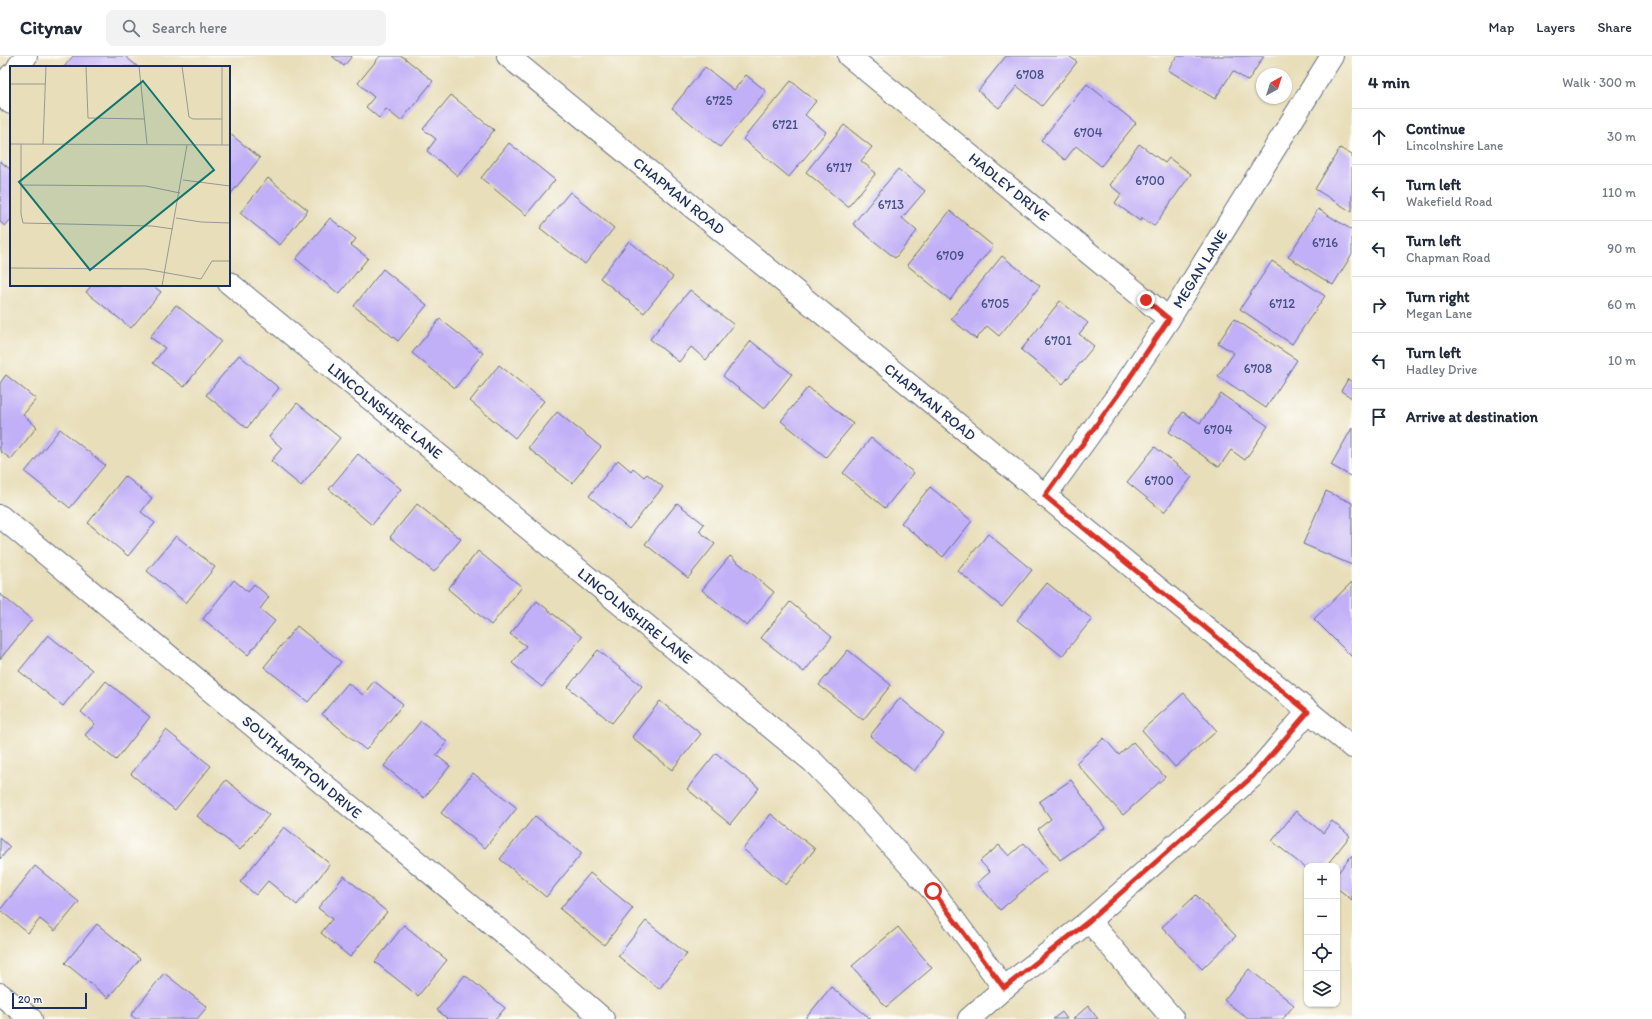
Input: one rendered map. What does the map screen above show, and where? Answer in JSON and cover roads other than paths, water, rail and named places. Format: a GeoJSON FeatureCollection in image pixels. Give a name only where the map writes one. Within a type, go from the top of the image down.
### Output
{"type":"FeatureCollection","features":[{"type":"Feature","properties":{"kind":"street"},"geometry":{"type":"LineString","coordinates":[[19,66],[26,56]]}},
{"type":"Feature","properties":{"kind":"street","name":"CHAPMAN ROAD"},"geometry":{"type":"LineString","coordinates":[[508,56],[1352,747]]}},
{"type":"Feature","properties":{"kind":"street","name":"HADLEY DRIVE"},"geometry":{"type":"LineString","coordinates":[[849,56],[1169,319]]}},
{"type":"Feature","properties":{"kind":"street","name":"MEGAN LANE"},"geometry":{"type":"LineString","coordinates":[[1045,496],[1120,392],[1169,319],[1332,56]]}},
{"type":"Feature","properties":{"kind":"street"},"geometry":{"type":"LineString","coordinates":[[0,89],[10,76]]}},
{"type":"Feature","properties":{"kind":"street"},"geometry":{"type":"LineString","coordinates":[[0,94],[10,103]]}},
{"type":"Feature","properties":{"kind":"street","name":"LINCOLNSHIRE LANE"},"geometry":{"type":"LineString","coordinates":[[230,284],[812,762],[865,816],[933,891],[1004,988]]}},
{"type":"Feature","properties":{"kind":"street","name":"SOUTHAMPTON DRIVE"},"geometry":{"type":"LineString","coordinates":[[0,516],[533,958],[603,1019]]}},
{"type":"Feature","properties":{"kind":"street"},"geometry":{"type":"LineString","coordinates":[[969,1019],[1004,988],[1089,921],[1252,777],[1308,712]]}},
{"type":"Feature","properties":{"kind":"street"},"geometry":{"type":"LineString","coordinates":[[1089,921],[1173,1019]]}},
{"type":"Feature","properties":{"kind":"street"},"geometry":{"type":"LineString","coordinates":[[0,994],[31,1019]]}}]}
